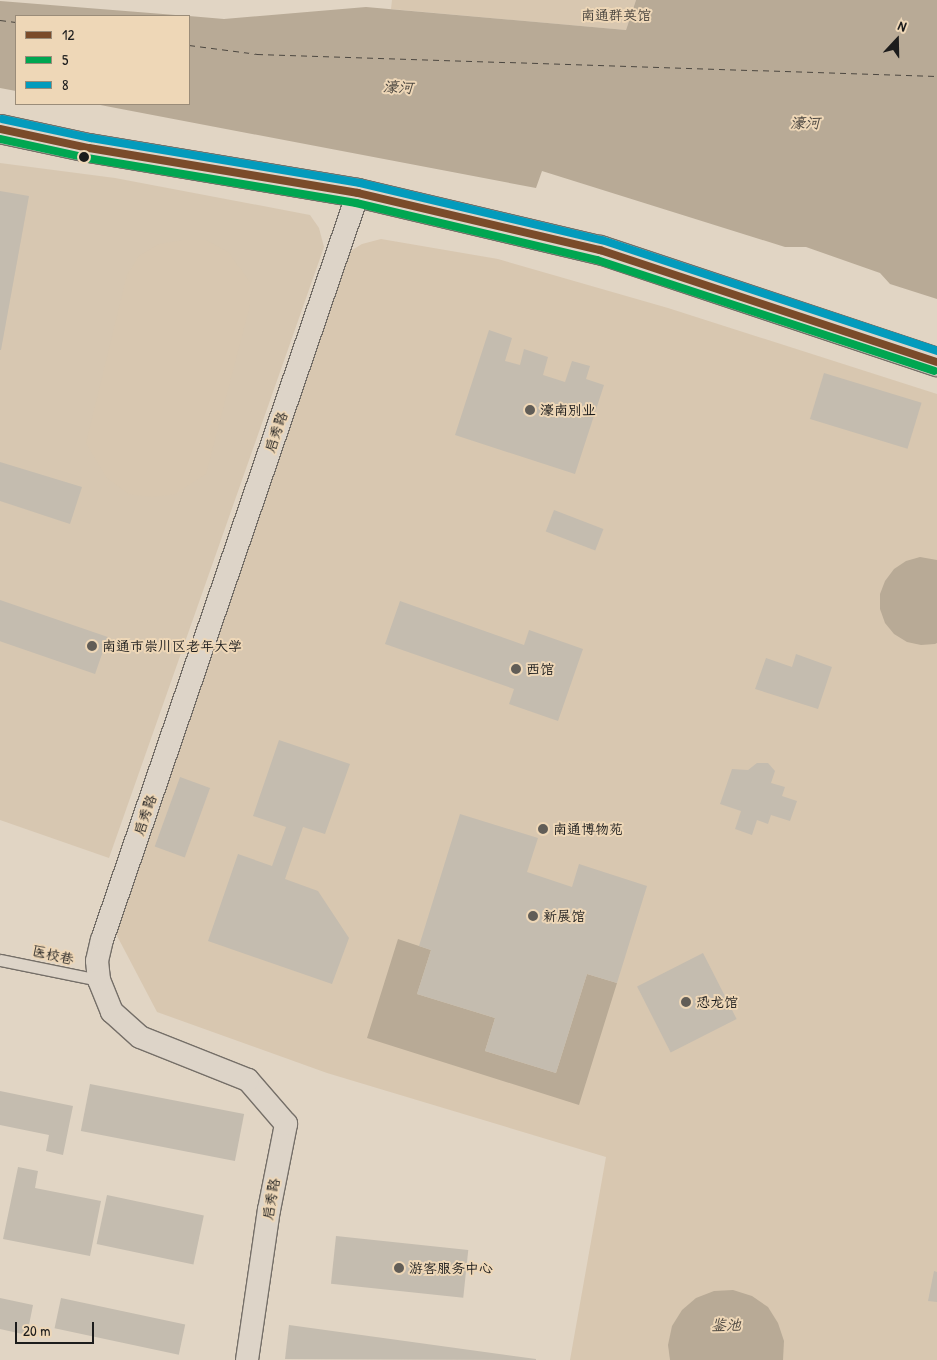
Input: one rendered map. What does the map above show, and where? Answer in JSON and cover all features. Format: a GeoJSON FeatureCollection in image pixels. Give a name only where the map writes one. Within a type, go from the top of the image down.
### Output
{"type":"FeatureCollection","features":[{"type":"Feature","properties":{"kind":"street"},"geometry":{"type":"LineString","coordinates":[[0,129],[89,148],[358,193],[600,250],[937,362]]}},
{"type":"Feature","properties":{"kind":"street","name":"启秀路"},"geometry":{"type":"LineString","coordinates":[[247,1360],[268,1210],[286,1124],[248,1080],[140,1037],[112,1012],[99,980],[97,961],[102,940],[358,193]]}},
{"type":"Feature","properties":{"kind":"lane","name":"医校巷"},"geometry":{"type":"LineString","coordinates":[[0,960],[99,980]]}},
{"type":"Feature","properties":{"kind":"shaded area","name":"南通市崇川区老年大学"},"geometry":{"type":"Polygon","coordinates":[[[0,163],[115,178],[310,215],[319,228],[324,247],[109,858],[0,820],[0,163]]]}},
{"type":"Feature","properties":{"kind":"green space","name":"南通群英馆"},"geometry":{"type":"Polygon","coordinates":[[[392,0],[636,0],[626,30],[391,9],[392,0]]]}},
{"type":"Feature","properties":{"kind":"green space","name":"南通博物苑"},"geometry":{"type":"Polygon","coordinates":[[[381,239],[498,259],[668,308],[937,394],[937,1360],[570,1360],[606,1157],[327,1073],[157,1012],[115,932],[349,252],[362,244],[381,239]]]}},
{"type":"Feature","properties":{"kind":"green space"},"geometry":{"type":"Polygon","coordinates":[[[184,240],[206,240],[228,252],[250,282],[250,305],[206,474],[175,494],[152,497],[129,494],[107,478],[86,443],[127,275],[139,256],[159,244],[184,240]]]}},
{"type":"Feature","properties":{"kind":"water","name":"濠河"},"geometry":{"type":"Polygon","coordinates":[[[636,0],[937,0],[937,299],[890,284],[880,273],[806,247],[785,247],[542,171],[536,188],[100,105],[190,105],[190,16],[224,19],[366,7],[626,30],[636,0]]]}},
{"type":"Feature","properties":{"kind":"water"},"geometry":{"type":"Polygon","coordinates":[[[0,1],[175,15],[15,15],[15,91],[0,88],[0,1]]]}},
{"type":"Feature","properties":{"kind":"water"},"geometry":{"type":"Polygon","coordinates":[[[920,557],[937,560],[937,643],[935,644],[921,645],[907,642],[894,634],[885,623],[880,609],[880,594],[885,581],[894,569],[906,561],[920,557]]]}},
{"type":"Feature","properties":{"kind":"water"},"geometry":{"type":"Polygon","coordinates":[[[398,939],[431,950],[417,994],[495,1018],[485,1051],[556,1073],[587,974],[617,983],[579,1105],[367,1038],[398,939]]]}},
{"type":"Feature","properties":{"kind":"water","name":"鉴池"},"geometry":{"type":"Polygon","coordinates":[[[733,1290],[752,1296],[768,1307],[778,1323],[784,1341],[783,1360],[670,1360],[668,1345],[672,1326],[682,1310],[696,1298],[714,1291],[733,1290]]]}},
{"type":"Feature","properties":{"kind":"building"},"geometry":{"type":"Polygon","coordinates":[[[0,191],[29,196],[1,350],[0,350],[0,191]]]}},
{"type":"Feature","properties":{"kind":"building","name":"濠南别业"},"geometry":{"type":"Polygon","coordinates":[[[489,330],[512,338],[505,361],[520,365],[524,349],[548,357],[543,375],[565,382],[572,361],[590,366],[586,379],[604,385],[575,474],[455,435],[489,330]]]}},
{"type":"Feature","properties":{"kind":"building"},"geometry":{"type":"Polygon","coordinates":[[[824,373],[922,403],[908,449],[810,419],[824,373]]]}},
{"type":"Feature","properties":{"kind":"building"},"geometry":{"type":"Polygon","coordinates":[[[0,462],[82,487],[70,524],[0,501],[0,462]]]}},
{"type":"Feature","properties":{"kind":"building"},"geometry":{"type":"Polygon","coordinates":[[[554,510],[603,529],[595,550],[546,531],[554,510]]]}},
{"type":"Feature","properties":{"kind":"building"},"geometry":{"type":"Polygon","coordinates":[[[0,600],[108,637],[95,674],[0,641],[0,600]]]}},
{"type":"Feature","properties":{"kind":"building","name":"西馆"},"geometry":{"type":"Polygon","coordinates":[[[400,601],[524,645],[529,630],[583,649],[558,721],[509,704],[514,689],[385,644],[400,601]]]}},
{"type":"Feature","properties":{"kind":"building"},"geometry":{"type":"Polygon","coordinates":[[[796,654],[832,667],[818,709],[755,689],[766,658],[792,667],[796,654]]]}},
{"type":"Feature","properties":{"kind":"building"},"geometry":{"type":"Polygon","coordinates":[[[279,740],[350,764],[325,834],[303,827],[285,879],[318,891],[349,938],[332,984],[208,941],[238,854],[272,866],[286,827],[253,816],[279,740]]]}},
{"type":"Feature","properties":{"kind":"building"},"geometry":{"type":"Polygon","coordinates":[[[757,763],[768,763],[775,771],[771,783],[785,787],[782,796],[797,801],[790,821],[771,815],[768,824],[757,820],[752,835],[735,829],[741,811],[720,804],[732,769],[748,770],[757,763]]]}},
{"type":"Feature","properties":{"kind":"building"},"geometry":{"type":"Polygon","coordinates":[[[180,777],[210,788],[185,857],[155,847],[180,777]]]}},
{"type":"Feature","properties":{"kind":"building","name":"新展馆"},"geometry":{"type":"Polygon","coordinates":[[[460,814],[538,838],[527,872],[572,887],[579,864],[647,886],[617,983],[587,974],[556,1073],[485,1051],[495,1018],[417,994],[431,950],[419,946],[460,814]]]}},
{"type":"Feature","properties":{"kind":"building","name":"恐龙馆"},"geometry":{"type":"Polygon","coordinates":[[[703,953],[737,1019],[671,1053],[637,987],[703,953]]]}},
{"type":"Feature","properties":{"kind":"building"},"geometry":{"type":"Polygon","coordinates":[[[90,1084],[244,1114],[235,1161],[81,1131],[90,1084]]]}},
{"type":"Feature","properties":{"kind":"building"},"geometry":{"type":"Polygon","coordinates":[[[0,1091],[73,1106],[63,1155],[46,1151],[49,1135],[0,1125],[0,1091]]]}},
{"type":"Feature","properties":{"kind":"building"},"geometry":{"type":"Polygon","coordinates":[[[18,1167],[38,1171],[35,1188],[101,1201],[90,1256],[3,1239],[18,1167]]]}},
{"type":"Feature","properties":{"kind":"building"},"geometry":{"type":"Polygon","coordinates":[[[107,1195],[204,1216],[193,1264],[97,1244],[107,1195]]]}},
{"type":"Feature","properties":{"kind":"building","name":"游客服务中心"},"geometry":{"type":"Polygon","coordinates":[[[336,1236],[468,1250],[463,1298],[331,1284],[336,1236]]]}},
{"type":"Feature","properties":{"kind":"building"},"geometry":{"type":"Polygon","coordinates":[[[934,1271],[937,1272],[937,1302],[928,1301],[934,1271]]]}},
{"type":"Feature","properties":{"kind":"building"},"geometry":{"type":"Polygon","coordinates":[[[0,1298],[33,1305],[27,1335],[0,1329],[0,1298]]]}},
{"type":"Feature","properties":{"kind":"building"},"geometry":{"type":"Polygon","coordinates":[[[61,1298],[185,1324],[179,1355],[55,1328],[61,1298]]]}},
{"type":"Feature","properties":{"kind":"building"},"geometry":{"type":"Polygon","coordinates":[[[289,1325],[536,1359],[536,1360],[285,1359],[289,1325]]]}},
{"type":"Feature","properties":{"kind":"ferry route"},"geometry":{"type":"LineString","coordinates":[[0,20],[15,22]]}},
{"type":"Feature","properties":{"kind":"ferry route"},"geometry":{"type":"LineString","coordinates":[[190,45],[257,54],[937,76]]}},
{"type":"Feature","properties":{"kind":"transit line","name":"8"},"geometry":{"type":"LineString","coordinates":[[2,119],[91,138],[360,183],[602,240],[937,351]]}},
{"type":"Feature","properties":{"kind":"transit line","name":"12"},"geometry":{"type":"LineString","coordinates":[[0,129],[89,148],[358,193],[600,250],[937,362]]}},
{"type":"Feature","properties":{"kind":"transit line","name":"5"},"geometry":{"type":"LineString","coordinates":[[0,139],[87,158],[356,203],[597,260],[934,371]]}},
{"type":"Feature","properties":{"kind":"place","name":"濠南别业"},"geometry":{"type":"Point","coordinates":[530,410]}},
{"type":"Feature","properties":{"kind":"place","name":"南通市崇川区老年大学"},"geometry":{"type":"Point","coordinates":[92,646]}},
{"type":"Feature","properties":{"kind":"place","name":"西馆"},"geometry":{"type":"Point","coordinates":[516,669]}},
{"type":"Feature","properties":{"kind":"place","name":"南通博物苑"},"geometry":{"type":"Point","coordinates":[543,829]}},
{"type":"Feature","properties":{"kind":"place","name":"新展馆"},"geometry":{"type":"Point","coordinates":[533,916]}},
{"type":"Feature","properties":{"kind":"place","name":"恐龙馆"},"geometry":{"type":"Point","coordinates":[686,1002]}},
{"type":"Feature","properties":{"kind":"place","name":"游客服务中心"},"geometry":{"type":"Point","coordinates":[399,1268]}}]}
